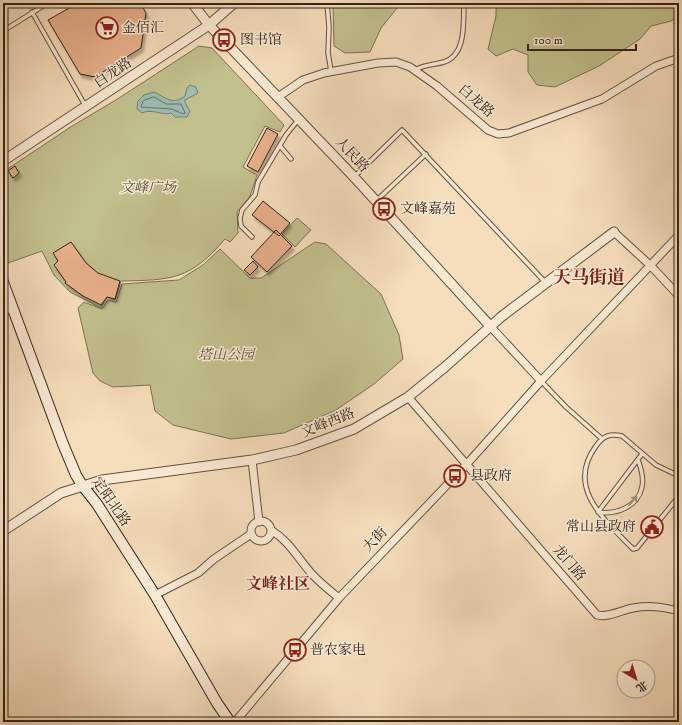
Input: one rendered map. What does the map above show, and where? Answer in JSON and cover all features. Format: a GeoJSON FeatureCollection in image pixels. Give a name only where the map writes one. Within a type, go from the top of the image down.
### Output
{"type":"FeatureCollection","features":[{"type":"Feature","properties":{"kind":"main road","name":"定阳北路"},"geometry":{"type":"LineString","coordinates":[[3,282],[63,444],[82,485],[98,504],[156,596],[217,703],[230,722]]}},
{"type":"Feature","properties":{"kind":"street","name":"人民路"},"geometry":{"type":"LineString","coordinates":[[192,3],[209,25],[354,177],[491,327]]}},
{"type":"Feature","properties":{"kind":"street","name":"白龙路"},"geometry":{"type":"LineString","coordinates":[[3,161],[86,108],[209,25],[234,3]]}},
{"type":"Feature","properties":{"kind":"street","name":"白龙路"},"geometry":{"type":"LineString","coordinates":[[278,97],[303,80],[331,72],[378,63],[396,62],[414,70],[437,86],[488,130],[498,134],[509,133],[602,100],[656,66],[679,58]]}},
{"type":"Feature","properties":{"kind":"street","name":"文峰西路"},"geometry":{"type":"LineString","coordinates":[[3,531],[61,493],[82,485],[102,480],[252,460],[296,450],[333,438],[354,429],[408,397],[445,368],[545,282],[614,232]]}},
{"type":"Feature","properties":{"kind":"street"},"geometry":{"type":"LineString","coordinates":[[614,232],[679,296]]}},
{"type":"Feature","properties":{"kind":"street","name":"大街"},"geometry":{"type":"LineString","coordinates":[[235,722],[338,598],[466,465],[541,381],[679,235]]}},
{"type":"Feature","properties":{"kind":"street"},"geometry":{"type":"LineString","coordinates":[[3,311],[13,307]]}},
{"type":"Feature","properties":{"kind":"street"},"geometry":{"type":"LineString","coordinates":[[491,327],[541,381]]}},
{"type":"Feature","properties":{"kind":"street"},"geometry":{"type":"LineString","coordinates":[[408,397],[466,465]]}},
{"type":"Feature","properties":{"kind":"street"},"geometry":{"type":"LineString","coordinates":[[252,460],[260,522]]}},
{"type":"Feature","properties":{"kind":"street","name":"龙门路"},"geometry":{"type":"LineString","coordinates":[[466,465],[597,615],[603,617],[631,608],[655,606],[679,611]]}},
{"type":"Feature","properties":{"kind":"street"},"geometry":{"type":"LineString","coordinates":[[271,530],[267,539],[261,541],[255,539],[252,534],[252,528],[260,522],[266,523],[271,530],[286,540],[312,574],[338,598]]}},
{"type":"Feature","properties":{"kind":"street"},"geometry":{"type":"LineString","coordinates":[[156,596],[198,573],[214,559],[252,534]]}},
{"type":"Feature","properties":{"kind":"lane"},"geometry":{"type":"LineString","coordinates":[[3,31],[48,3]]}},
{"type":"Feature","properties":{"kind":"lane"},"geometry":{"type":"LineString","coordinates":[[327,3],[329,8],[328,53],[331,72]]}},
{"type":"Feature","properties":{"kind":"lane"},"geometry":{"type":"LineString","coordinates":[[414,70],[426,64],[446,62],[456,52],[463,40],[464,3]]}},
{"type":"Feature","properties":{"kind":"lane"},"geometry":{"type":"LineString","coordinates":[[32,12],[86,108]]}},
{"type":"Feature","properties":{"kind":"lane"},"geometry":{"type":"LineString","coordinates":[[252,237],[241,226],[240,218],[242,210],[255,195],[258,182],[299,119]]}},
{"type":"Feature","properties":{"kind":"lane"},"geometry":{"type":"LineString","coordinates":[[354,177],[402,130],[545,282]]}},
{"type":"Feature","properties":{"kind":"lane"},"geometry":{"type":"LineString","coordinates":[[280,146],[291,159]]}},
{"type":"Feature","properties":{"kind":"lane"},"geometry":{"type":"LineString","coordinates":[[376,201],[426,154]]}},
{"type":"Feature","properties":{"kind":"lane"},"geometry":{"type":"LineString","coordinates":[[541,381],[566,407],[601,438]]}},
{"type":"Feature","properties":{"kind":"lane"},"geometry":{"type":"LineString","coordinates":[[679,476],[664,470],[642,454],[622,436],[609,435],[601,438],[592,451],[586,466],[584,480],[590,501],[598,512],[635,549],[679,496]]}},
{"type":"Feature","properties":{"kind":"lane"},"geometry":{"type":"LineString","coordinates":[[598,512],[642,454]]}},
{"type":"Feature","properties":{"kind":"lane"},"geometry":{"type":"LineString","coordinates":[[598,512],[610,514],[618,512],[631,505],[643,486],[643,478],[638,460]]}},
{"type":"Feature","properties":{"kind":"green space"},"geometry":{"type":"Polygon","coordinates":[[[333,3],[401,3],[381,28],[370,52],[345,53],[334,46],[333,3]]]}},
{"type":"Feature","properties":{"kind":"green space"},"geometry":{"type":"Polygon","coordinates":[[[496,3],[679,3],[679,16],[671,21],[651,26],[640,39],[599,66],[555,87],[537,85],[528,72],[528,55],[513,49],[496,56],[488,49],[496,16],[496,3]]]}},
{"type":"Feature","properties":{"kind":"green space","name":"文峰广场"},"geometry":{"type":"Polygon","coordinates":[[[199,46],[212,48],[284,125],[280,132],[265,126],[243,167],[257,175],[250,196],[237,212],[238,233],[230,242],[225,239],[213,253],[201,263],[179,275],[154,280],[121,281],[115,300],[107,297],[101,308],[70,292],[54,275],[42,251],[5,264],[3,257],[3,172],[69,128],[119,98],[199,46]]]}},
{"type":"Feature","properties":{"kind":"green space"},"geometry":{"type":"Polygon","coordinates":[[[297,218],[311,230],[295,247],[282,234],[297,218]]]}},
{"type":"Feature","properties":{"kind":"green space","name":"塔山公园"},"geometry":{"type":"Polygon","coordinates":[[[315,242],[326,244],[381,294],[399,335],[403,359],[374,384],[336,410],[284,433],[231,439],[173,425],[155,411],[150,385],[113,387],[100,381],[93,373],[78,308],[84,302],[102,309],[108,300],[116,302],[122,284],[179,280],[203,265],[220,249],[250,278],[261,278],[315,242]]]}},
{"type":"Feature","properties":{"kind":"water"},"geometry":{"type":"Polygon","coordinates":[[[190,85],[196,87],[198,93],[185,100],[185,103],[190,111],[187,117],[175,117],[171,113],[164,114],[149,111],[142,113],[137,109],[138,101],[144,95],[154,92],[169,100],[177,100],[185,96],[187,88],[190,85]]]}},
{"type":"Feature","properties":{"kind":"building"},"geometry":{"type":"Polygon","coordinates":[[[78,3],[140,3],[146,13],[141,48],[95,77],[80,74],[48,20],[78,3]]]}},
{"type":"Feature","properties":{"kind":"building"},"geometry":{"type":"Polygon","coordinates":[[[267,128],[278,134],[258,172],[247,166],[267,128]]]}},
{"type":"Feature","properties":{"kind":"building"},"geometry":{"type":"Polygon","coordinates":[[[15,166],[19,173],[13,178],[8,171],[15,166]]]}},
{"type":"Feature","properties":{"kind":"building"},"geometry":{"type":"Polygon","coordinates":[[[263,201],[290,223],[279,236],[252,215],[263,201]]]}},
{"type":"Feature","properties":{"kind":"building"},"geometry":{"type":"Polygon","coordinates":[[[276,230],[292,246],[267,272],[251,257],[276,230]]]}},
{"type":"Feature","properties":{"kind":"building"},"geometry":{"type":"Polygon","coordinates":[[[71,242],[86,263],[98,273],[120,281],[115,299],[107,297],[101,305],[83,296],[65,283],[66,282],[54,265],[58,261],[53,253],[71,242]]]}},
{"type":"Feature","properties":{"kind":"building"},"geometry":{"type":"Polygon","coordinates":[[[253,261],[258,267],[250,275],[244,270],[253,261]]]}},
{"type":"Feature","properties":{"kind":"place","name":"金佰汇"},"geometry":{"type":"Point","coordinates":[107,28]}},
{"type":"Feature","properties":{"kind":"place","name":"图书馆"},"geometry":{"type":"Point","coordinates":[224,40]}},
{"type":"Feature","properties":{"kind":"place","name":"文峰嘉苑"},"geometry":{"type":"Point","coordinates":[384,209]}},
{"type":"Feature","properties":{"kind":"place","name":"县政府"},"geometry":{"type":"Point","coordinates":[455,476]}},
{"type":"Feature","properties":{"kind":"place","name":"常山县政府"},"geometry":{"type":"Point","coordinates":[652,527]}},
{"type":"Feature","properties":{"kind":"place","name":"普农家电"},"geometry":{"type":"Point","coordinates":[295,650]}},
{"type":"Feature","properties":{"kind":"district","name":"天马街道"},"geometry":{"type":"Point","coordinates":[589,278]}},
{"type":"Feature","properties":{"kind":"district","name":"文峰社区"},"geometry":{"type":"Point","coordinates":[278,584]}}]}
